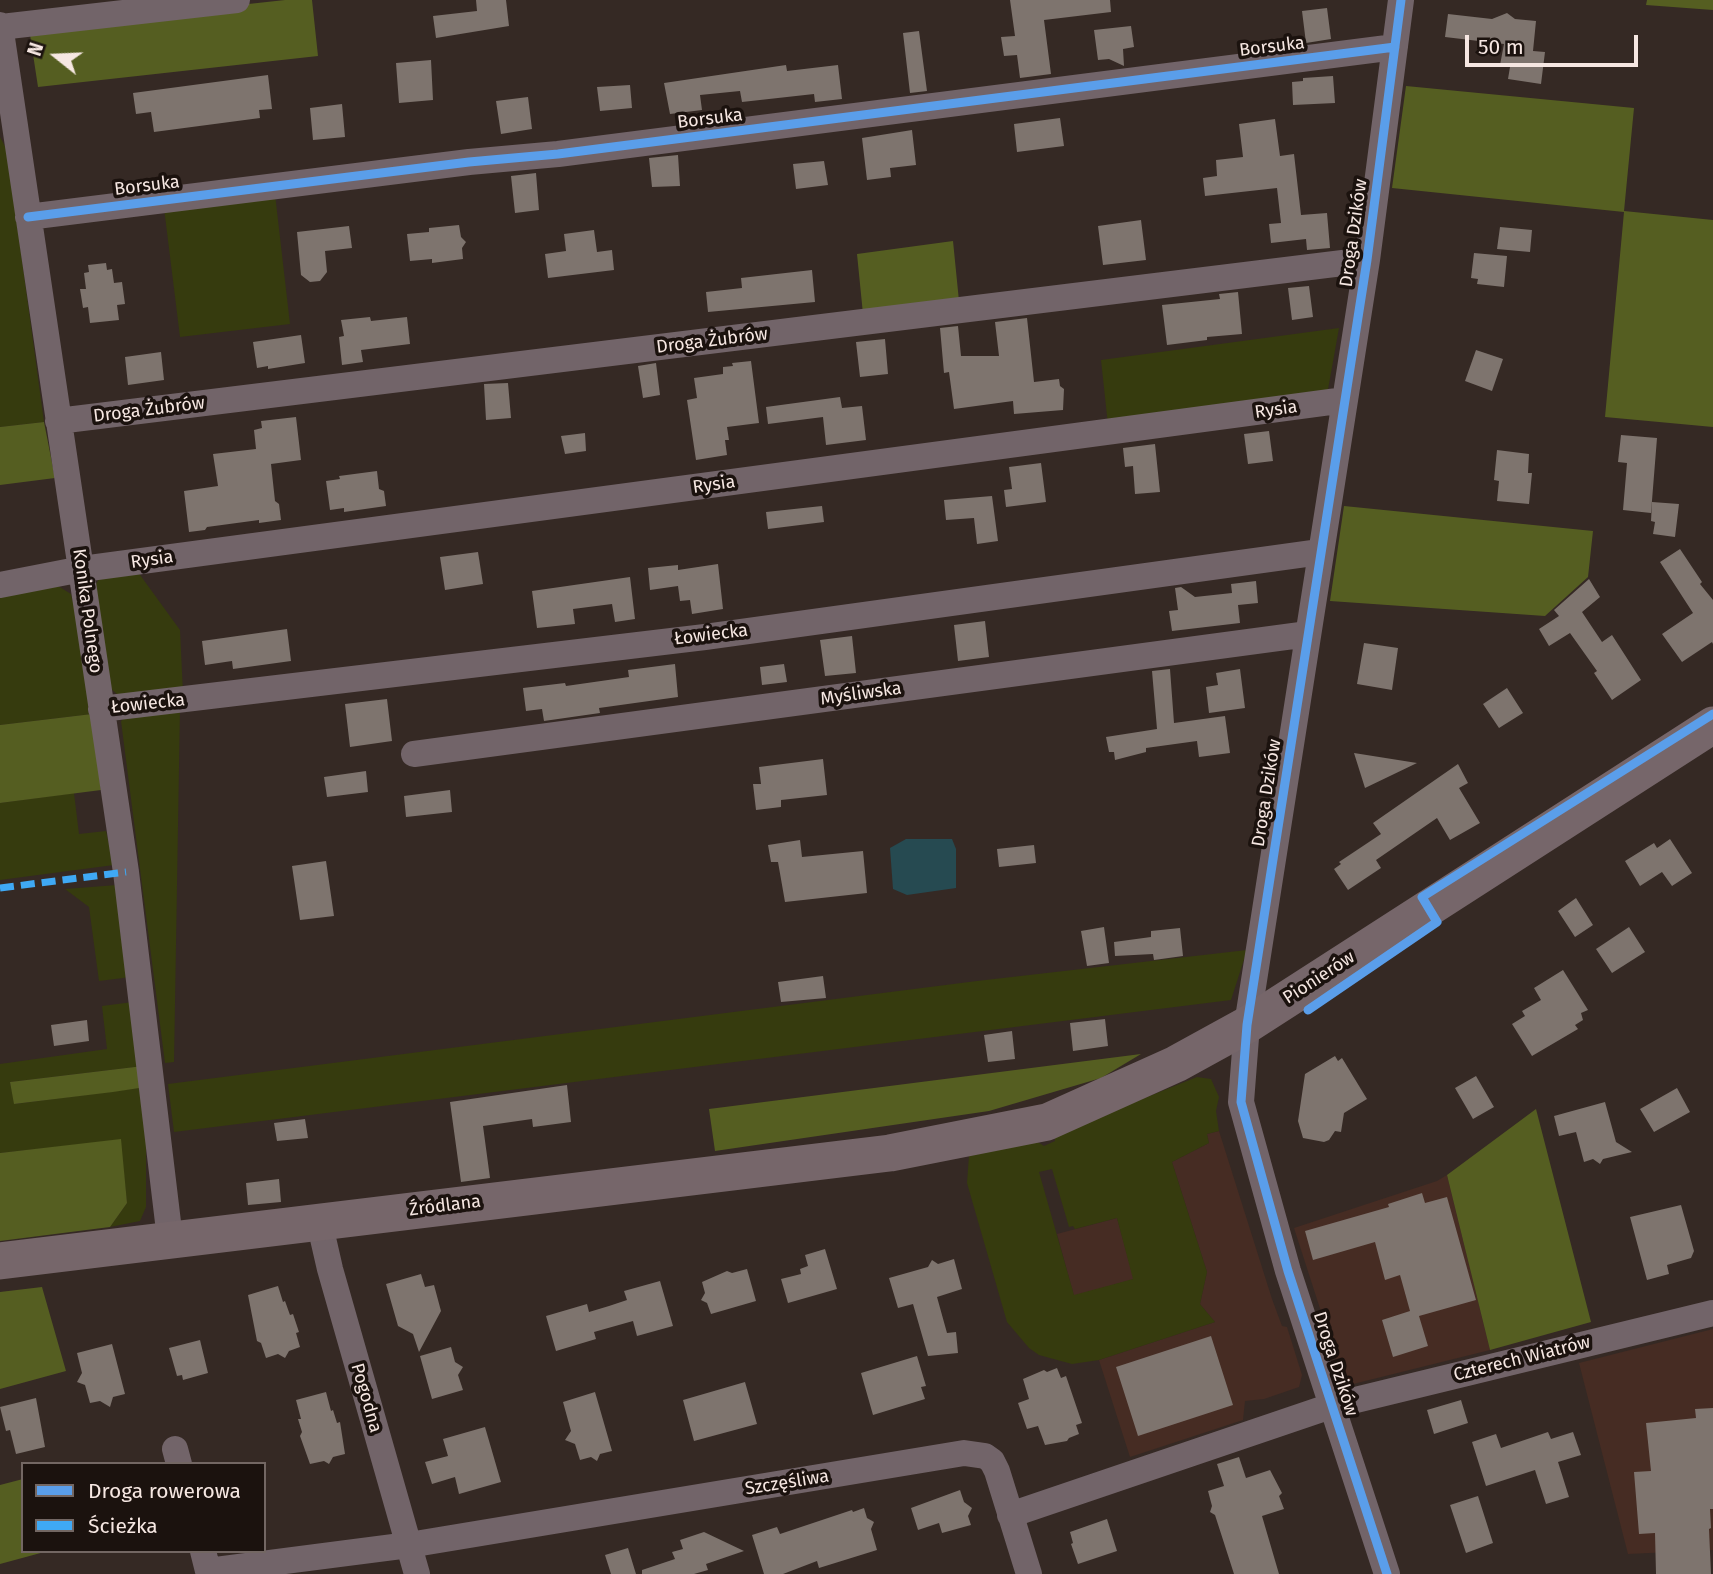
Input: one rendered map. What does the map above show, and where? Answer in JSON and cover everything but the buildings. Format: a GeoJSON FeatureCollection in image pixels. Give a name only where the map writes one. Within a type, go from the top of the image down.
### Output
{"type":"FeatureCollection","features":[{"type":"Feature","properties":{"kind":"main road","name":"Pionierów"},"geometry":{"type":"LineString","coordinates":[[890,1153],[1047,1122],[1165,1069],[1247,1025],[1713,725]]}},
{"type":"Feature","properties":{"kind":"main road","name":"Źródlana"},"geometry":{"type":"LineString","coordinates":[[0,1261],[890,1153]]}},
{"type":"Feature","properties":{"kind":"street"},"geometry":{"type":"LineString","coordinates":[[0,26],[237,0]]}},
{"type":"Feature","properties":{"kind":"street","name":"Droga Dzików"},"geometry":{"type":"LineString","coordinates":[[1387,1574],[1288,1271],[1241,1102],[1247,1025],[1367,260],[1401,0]]}},
{"type":"Feature","properties":{"kind":"street","name":"Konika Polnego"},"geometry":{"type":"LineString","coordinates":[[0,26],[126,872],[170,1240]]}},
{"type":"Feature","properties":{"kind":"street","name":"Borsuka"},"geometry":{"type":"LineString","coordinates":[[28,217],[468,162],[558,154],[1395,47]]}},
{"type":"Feature","properties":{"kind":"street","name":"Droga Żubrów"},"geometry":{"type":"LineString","coordinates":[[58,421],[1367,260]]}},
{"type":"Feature","properties":{"kind":"street","name":"Rysia"},"geometry":{"type":"LineString","coordinates":[[0,585],[82,569],[1345,400]]}},
{"type":"Feature","properties":{"kind":"street","name":"Łowiecka"},"geometry":{"type":"LineString","coordinates":[[101,709],[705,637],[1320,552]]}},
{"type":"Feature","properties":{"kind":"street","name":"Myśliwska"},"geometry":{"type":"LineString","coordinates":[[414,754],[1308,634]]}},
{"type":"Feature","properties":{"kind":"street","name":"Pogodna"},"geometry":{"type":"LineString","coordinates":[[319,1221],[330,1269],[417,1574]]}},
{"type":"Feature","properties":{"kind":"street","name":"Czterech Wiatrów"},"geometry":{"type":"LineString","coordinates":[[1331,1406],[1713,1313]]}},
{"type":"Feature","properties":{"kind":"street"},"geometry":{"type":"LineString","coordinates":[[1029,1574],[1010,1515],[1331,1406]]}},
{"type":"Feature","properties":{"kind":"street","name":"Szczęśliwa"},"geometry":{"type":"LineString","coordinates":[[204,1553],[208,1571],[409,1545],[964,1453],[985,1456],[992,1461],[1010,1515]]}},
{"type":"Feature","properties":{"kind":"shaded area"},"geometry":{"type":"Polygon","coordinates":[[[1219,1131],[1272,1299],[1282,1326],[1287,1327],[1302,1375],[1299,1387],[1264,1399],[1245,1401],[1243,1420],[1130,1457],[1099,1360],[1215,1322],[1200,1304],[1207,1272],[1172,1162],[1209,1143],[1207,1134],[1219,1131]]]}},
{"type":"Feature","properties":{"kind":"shaded area"},"geometry":{"type":"Polygon","coordinates":[[[1447,1175],[1490,1350],[1345,1386],[1294,1228],[1437,1181],[1447,1175]]]}},
{"type":"Feature","properties":{"kind":"shaded area"},"geometry":{"type":"Polygon","coordinates":[[[1117,1218],[1134,1279],[1074,1296],[1057,1234],[1117,1218]]]}},
{"type":"Feature","properties":{"kind":"shaded area"},"geometry":{"type":"Polygon","coordinates":[[[1713,1329],[1713,1550],[1628,1554],[1579,1363],[1713,1329]]]}},
{"type":"Feature","properties":{"kind":"green space"},"geometry":{"type":"Polygon","coordinates":[[[285,0],[312,0],[318,56],[38,87],[29,28],[285,0]]]}},
{"type":"Feature","properties":{"kind":"green space"},"geometry":{"type":"Polygon","coordinates":[[[1647,0],[1713,0],[1713,10],[1646,5],[1647,0]]]}},
{"type":"Feature","properties":{"kind":"green space"},"geometry":{"type":"Polygon","coordinates":[[[1406,86],[1634,108],[1624,211],[1713,220],[1713,427],[1605,417],[1624,212],[1392,188],[1406,86]]]}},
{"type":"Feature","properties":{"kind":"green space"},"geometry":{"type":"Polygon","coordinates":[[[0,137],[7,150],[44,422],[0,427],[0,137]]]}},
{"type":"Feature","properties":{"kind":"green space"},"geometry":{"type":"Polygon","coordinates":[[[275,194],[290,324],[180,337],[164,208],[275,194]]]}},
{"type":"Feature","properties":{"kind":"green space"},"geometry":{"type":"Polygon","coordinates":[[[953,241],[959,301],[863,314],[857,254],[953,241]]]}},
{"type":"Feature","properties":{"kind":"green space"},"geometry":{"type":"Polygon","coordinates":[[[1339,328],[1327,395],[1108,425],[1101,360],[1339,328]]]}},
{"type":"Feature","properties":{"kind":"green space"},"geometry":{"type":"Polygon","coordinates":[[[44,422],[55,478],[0,485],[0,427],[44,422]]]}},
{"type":"Feature","properties":{"kind":"green space"},"geometry":{"type":"Polygon","coordinates":[[[1344,506],[1593,531],[1588,577],[1545,616],[1330,601],[1344,506]]]}},
{"type":"Feature","properties":{"kind":"green space"},"geometry":{"type":"Polygon","coordinates":[[[135,568],[180,630],[183,693],[118,695],[108,686],[96,584],[102,574],[135,568]]]}},
{"type":"Feature","properties":{"kind":"green space"},"geometry":{"type":"Polygon","coordinates":[[[58,586],[71,594],[85,655],[92,714],[0,725],[0,594],[58,586]]]}},
{"type":"Feature","properties":{"kind":"green space"},"geometry":{"type":"Polygon","coordinates":[[[180,708],[174,1062],[165,1063],[121,721],[129,715],[180,708]]]}},
{"type":"Feature","properties":{"kind":"green space"},"geometry":{"type":"Polygon","coordinates":[[[92,714],[101,790],[0,803],[0,725],[92,714]]]}},
{"type":"Feature","properties":{"kind":"green space"},"geometry":{"type":"Polygon","coordinates":[[[74,793],[79,834],[106,831],[114,865],[0,880],[0,803],[74,793]]]}},
{"type":"Feature","properties":{"kind":"green space"},"geometry":{"type":"Polygon","coordinates":[[[117,885],[131,977],[99,981],[89,907],[65,889],[117,885]]]}},
{"type":"Feature","properties":{"kind":"green space"},"geometry":{"type":"Polygon","coordinates":[[[1247,950],[1231,1000],[174,1132],[168,1084],[977,981],[1247,950]]]}},
{"type":"Feature","properties":{"kind":"green space"},"geometry":{"type":"Polygon","coordinates":[[[133,1002],[143,1066],[10,1082],[15,1104],[146,1087],[146,1207],[140,1221],[110,1227],[127,1203],[120,1140],[0,1153],[0,1064],[107,1049],[102,1006],[133,1002]]]}},
{"type":"Feature","properties":{"kind":"green space"},"geometry":{"type":"Polygon","coordinates":[[[1141,1054],[1101,1078],[989,1111],[715,1151],[709,1109],[1141,1054]]]}},
{"type":"Feature","properties":{"kind":"green space"},"geometry":{"type":"Polygon","coordinates":[[[143,1066],[146,1087],[14,1104],[10,1082],[143,1066]]]}},
{"type":"Feature","properties":{"kind":"green space"},"geometry":{"type":"Polygon","coordinates":[[[1197,1077],[1211,1079],[1219,1097],[1216,1111],[1219,1131],[1207,1134],[1209,1143],[1172,1162],[1207,1272],[1200,1304],[1215,1322],[1099,1360],[1072,1364],[1039,1355],[1029,1348],[1007,1322],[967,1183],[969,1156],[1036,1141],[1044,1146],[1055,1141],[1055,1134],[1197,1077]],[[1052,1169],[1039,1172],[1074,1295],[1133,1279],[1117,1218],[1075,1229],[1073,1226],[1069,1227],[1052,1169]]]}},
{"type":"Feature","properties":{"kind":"green space"},"geometry":{"type":"Polygon","coordinates":[[[1536,1109],[1591,1322],[1490,1350],[1447,1175],[1536,1109]]]}},
{"type":"Feature","properties":{"kind":"green space"},"geometry":{"type":"Polygon","coordinates":[[[121,1139],[127,1203],[110,1227],[0,1241],[0,1153],[121,1139]]]}},
{"type":"Feature","properties":{"kind":"green space"},"geometry":{"type":"Polygon","coordinates":[[[42,1287],[66,1371],[0,1389],[0,1292],[42,1287]]]}},
{"type":"Feature","properties":{"kind":"green space"},"geometry":{"type":"Polygon","coordinates":[[[21,1480],[21,1553],[41,1553],[0,1564],[0,1485],[21,1480]]]}},
{"type":"Feature","properties":{"kind":"water"},"geometry":{"type":"Polygon","coordinates":[[[906,839],[952,839],[956,849],[956,888],[907,895],[893,889],[890,848],[906,839]]]}},
{"type":"Feature","properties":{"kind":"marked path"},"geometry":{"type":"LineString","coordinates":[[0,888],[126,872]]}},
{"type":"Feature","properties":{"kind":"cycle path"},"geometry":{"type":"LineString","coordinates":[[1387,1574],[1288,1271],[1241,1102],[1247,1025],[1367,260],[1401,0]]}},
{"type":"Feature","properties":{"kind":"cycle path"},"geometry":{"type":"LineString","coordinates":[[28,217],[469,162],[558,154],[1395,47]]}},
{"type":"Feature","properties":{"kind":"cycle path"},"geometry":{"type":"LineString","coordinates":[[1308,1010],[1437,922],[1422,897],[1713,714]]}}]}
